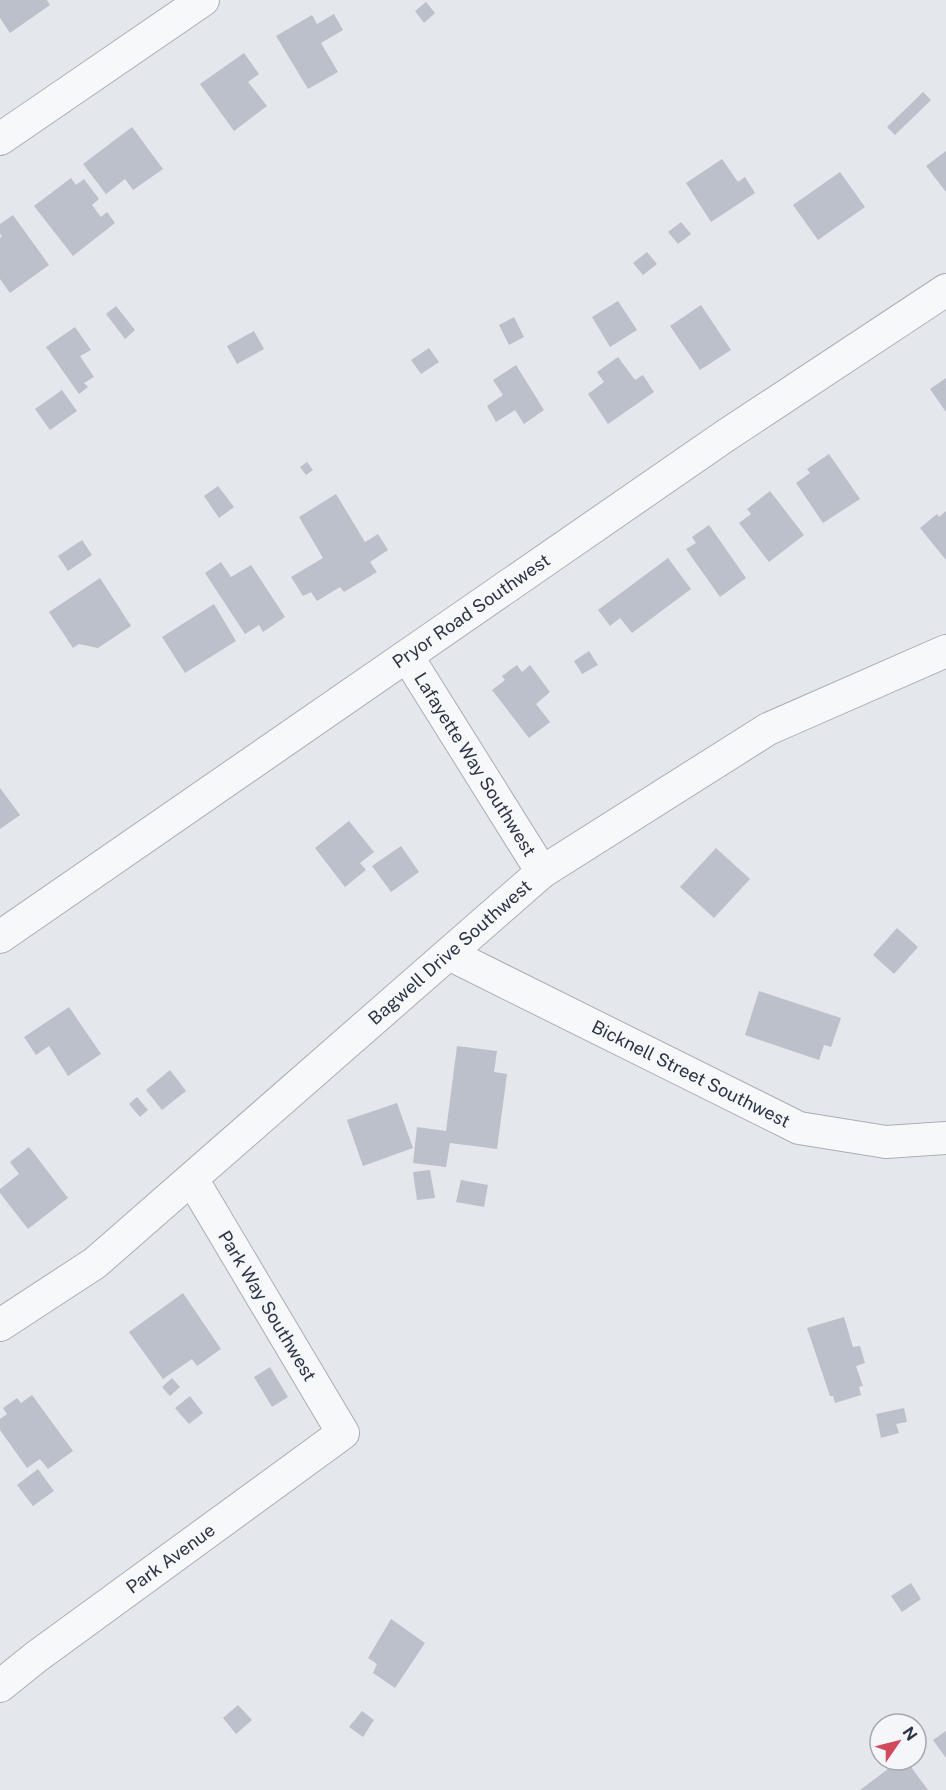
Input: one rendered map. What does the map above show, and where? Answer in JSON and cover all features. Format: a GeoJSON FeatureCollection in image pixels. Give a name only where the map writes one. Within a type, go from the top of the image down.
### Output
{"type":"FeatureCollection","features":[{"type":"Feature","properties":{"kind":"street"},"geometry":{"type":"LineString","coordinates":[[0,139],[202,0]]}},
{"type":"Feature","properties":{"kind":"street","name":"Pryor Road Southwest"},"geometry":{"type":"LineString","coordinates":[[0,937],[725,436],[946,290]]}},
{"type":"Feature","properties":{"kind":"street","name":"Bagwell Drive Southwest"},"geometry":{"type":"LineString","coordinates":[[0,1325],[95,1263],[542,872],[768,729],[946,651]]}},
{"type":"Feature","properties":{"kind":"street","name":"Lafayette Way Southwest"},"geometry":{"type":"LineString","coordinates":[[407,656],[542,872]]}},
{"type":"Feature","properties":{"kind":"street","name":"Bicknell Street Southwest"},"geometry":{"type":"LineString","coordinates":[[449,954],[799,1128],[886,1142],[946,1138]]}},
{"type":"Feature","properties":{"kind":"street","name":"Park Way Southwest"},"geometry":{"type":"LineString","coordinates":[[192,1179],[342,1433]]}},
{"type":"Feature","properties":{"kind":"street","name":"Park Avenue"},"geometry":{"type":"LineString","coordinates":[[0,1686],[36,1657],[342,1433]]}},
{"type":"Feature","properties":{"kind":"building"},"geometry":{"type":"Polygon","coordinates":[[[0,0],[47,0],[50,5],[10,33],[0,18],[0,0]]]}},
{"type":"Feature","properties":{"kind":"building"},"geometry":{"type":"Polygon","coordinates":[[[426,2],[435,13],[424,23],[415,11],[426,2]]]}},
{"type":"Feature","properties":{"kind":"building"},"geometry":{"type":"Polygon","coordinates":[[[334,14],[343,30],[321,43],[338,72],[308,89],[276,36],[312,15],[317,24],[334,14]]]}},
{"type":"Feature","properties":{"kind":"building"},"geometry":{"type":"Polygon","coordinates":[[[244,53],[259,74],[248,82],[267,106],[234,131],[200,84],[244,53]]]}},
{"type":"Feature","properties":{"kind":"building"},"geometry":{"type":"Polygon","coordinates":[[[923,92],[931,100],[895,135],[887,127],[923,92]]]}},
{"type":"Feature","properties":{"kind":"building"},"geometry":{"type":"Polygon","coordinates":[[[132,127],[163,169],[133,190],[125,179],[106,194],[83,164],[132,127]]]}},
{"type":"Feature","properties":{"kind":"building"},"geometry":{"type":"Polygon","coordinates":[[[946,151],[946,192],[926,166],[946,151]]]}},
{"type":"Feature","properties":{"kind":"building"},"geometry":{"type":"Polygon","coordinates":[[[722,159],[738,182],[745,177],[755,193],[711,222],[686,183],[722,159]]]}},
{"type":"Feature","properties":{"kind":"building"},"geometry":{"type":"Polygon","coordinates":[[[840,172],[865,207],[818,240],[793,205],[840,172]]]}},
{"type":"Feature","properties":{"kind":"building"},"geometry":{"type":"Polygon","coordinates":[[[71,178],[76,185],[84,179],[99,199],[92,205],[101,217],[107,212],[115,223],[73,256],[34,206],[71,178]]]}},
{"type":"Feature","properties":{"kind":"building"},"geometry":{"type":"Polygon","coordinates":[[[13,215],[49,265],[10,293],[0,279],[0,238],[2,237],[0,224],[13,215]]]}},
{"type":"Feature","properties":{"kind":"building"},"geometry":{"type":"Polygon","coordinates":[[[681,222],[691,234],[678,244],[668,232],[681,222]]]}},
{"type":"Feature","properties":{"kind":"building"},"geometry":{"type":"Polygon","coordinates":[[[647,252],[657,264],[643,275],[633,263],[647,252]]]}},
{"type":"Feature","properties":{"kind":"building"},"geometry":{"type":"Polygon","coordinates":[[[618,301],[637,330],[610,347],[592,317],[618,301]]]}},
{"type":"Feature","properties":{"kind":"building"},"geometry":{"type":"Polygon","coordinates":[[[701,305],[731,350],[700,370],[670,326],[701,305]]]}},
{"type":"Feature","properties":{"kind":"building"},"geometry":{"type":"Polygon","coordinates":[[[116,306],[135,330],[125,339],[106,314],[116,306]]]}},
{"type":"Feature","properties":{"kind":"building"},"geometry":{"type":"Polygon","coordinates":[[[514,317],[524,337],[509,345],[499,325],[514,317]]]}},
{"type":"Feature","properties":{"kind":"building"},"geometry":{"type":"Polygon","coordinates":[[[75,327],[91,350],[80,356],[94,377],[84,383],[88,387],[79,394],[46,347],[75,327]]]}},
{"type":"Feature","properties":{"kind":"building"},"geometry":{"type":"Polygon","coordinates":[[[254,331],[264,349],[237,364],[227,346],[254,331]]]}},
{"type":"Feature","properties":{"kind":"building"},"geometry":{"type":"Polygon","coordinates":[[[429,348],[439,362],[421,374],[411,360],[429,348]]]}},
{"type":"Feature","properties":{"kind":"building"},"geometry":{"type":"Polygon","coordinates":[[[618,357],[635,380],[643,375],[654,392],[608,424],[588,394],[604,382],[597,372],[618,357]]]}},
{"type":"Feature","properties":{"kind":"building"},"geometry":{"type":"Polygon","coordinates":[[[516,365],[544,410],[524,424],[515,410],[496,422],[487,406],[503,395],[493,380],[516,365]]]}},
{"type":"Feature","properties":{"kind":"building"},"geometry":{"type":"Polygon","coordinates":[[[946,378],[946,412],[930,389],[946,378]]]}},
{"type":"Feature","properties":{"kind":"building"},"geometry":{"type":"Polygon","coordinates":[[[62,390],[77,411],[50,430],[35,409],[62,390]]]}},
{"type":"Feature","properties":{"kind":"building"},"geometry":{"type":"Polygon","coordinates":[[[829,454],[860,499],[823,523],[796,483],[810,473],[807,469],[829,454]]]}},
{"type":"Feature","properties":{"kind":"building"},"geometry":{"type":"Polygon","coordinates":[[[307,462],[313,470],[306,475],[300,467],[307,462]]]}},
{"type":"Feature","properties":{"kind":"building"},"geometry":{"type":"Polygon","coordinates":[[[218,486],[234,507],[219,518],[204,496],[218,486]]]}},
{"type":"Feature","properties":{"kind":"building"},"geometry":{"type":"Polygon","coordinates":[[[770,491],[804,535],[769,562],[739,523],[751,514],[747,509],[770,491]]]}},
{"type":"Feature","properties":{"kind":"building"},"geometry":{"type":"Polygon","coordinates":[[[336,494],[365,542],[378,534],[388,550],[370,562],[377,572],[344,592],[340,587],[317,601],[311,592],[303,596],[291,577],[323,558],[299,517],[336,494]]]}},
{"type":"Feature","properties":{"kind":"building"},"geometry":{"type":"Polygon","coordinates":[[[946,511],[946,560],[920,528],[937,514],[939,517],[946,511]]]}},
{"type":"Feature","properties":{"kind":"building"},"geometry":{"type":"Polygon","coordinates":[[[709,525],[746,578],[720,597],[686,549],[696,543],[692,537],[709,525]]]}},
{"type":"Feature","properties":{"kind":"building"},"geometry":{"type":"Polygon","coordinates":[[[82,540],[92,555],[68,571],[58,556],[82,540]]]}},
{"type":"Feature","properties":{"kind":"building"},"geometry":{"type":"Polygon","coordinates":[[[668,558],[691,589],[632,633],[620,618],[610,626],[598,610],[668,558]]]}},
{"type":"Feature","properties":{"kind":"building"},"geometry":{"type":"Polygon","coordinates":[[[221,562],[231,577],[251,565],[285,617],[263,632],[259,625],[245,634],[205,573],[221,562]]]}},
{"type":"Feature","properties":{"kind":"building"},"geometry":{"type":"Polygon","coordinates":[[[100,578],[131,626],[98,648],[79,644],[73,648],[49,612],[100,578]]]}},
{"type":"Feature","properties":{"kind":"building"},"geometry":{"type":"Polygon","coordinates":[[[214,604],[236,641],[185,673],[162,637],[214,604]]]}},
{"type":"Feature","properties":{"kind":"building"},"geometry":{"type":"Polygon","coordinates":[[[589,651],[598,665],[582,674],[574,661],[589,651]]]}},
{"type":"Feature","properties":{"kind":"building"},"geometry":{"type":"Polygon","coordinates":[[[517,665],[522,672],[530,665],[550,692],[536,704],[550,722],[529,738],[492,690],[505,680],[502,676],[517,665]]]}},
{"type":"Feature","properties":{"kind":"building"},"geometry":{"type":"Polygon","coordinates":[[[0,788],[20,815],[0,829],[0,788]]]}},
{"type":"Feature","properties":{"kind":"building"},"geometry":{"type":"Polygon","coordinates":[[[349,821],[374,852],[360,863],[366,870],[345,887],[315,848],[349,821]]]}},
{"type":"Feature","properties":{"kind":"building"},"geometry":{"type":"Polygon","coordinates":[[[401,846],[419,872],[391,892],[372,866],[401,846]]]}},
{"type":"Feature","properties":{"kind":"building"},"geometry":{"type":"Polygon","coordinates":[[[716,848],[750,879],[714,918],[680,887],[716,848]]]}},
{"type":"Feature","properties":{"kind":"building"},"geometry":{"type":"Polygon","coordinates":[[[897,928],[918,947],[894,974],[873,955],[897,928]]]}},
{"type":"Feature","properties":{"kind":"building"},"geometry":{"type":"Polygon","coordinates":[[[759,991],[841,1018],[831,1047],[824,1045],[819,1060],[745,1035],[759,991]]]}},
{"type":"Feature","properties":{"kind":"building"},"geometry":{"type":"Polygon","coordinates":[[[69,1007],[101,1054],[68,1076],[49,1046],[36,1055],[24,1037],[69,1007]]]}},
{"type":"Feature","properties":{"kind":"building"},"geometry":{"type":"Polygon","coordinates":[[[457,1046],[497,1051],[494,1072],[507,1074],[497,1149],[450,1143],[446,1167],[413,1163],[417,1127],[446,1131],[457,1046]]]}},
{"type":"Feature","properties":{"kind":"building"},"geometry":{"type":"Polygon","coordinates":[[[170,1070],[186,1091],[162,1110],[146,1090],[170,1070]]]}},
{"type":"Feature","properties":{"kind":"building"},"geometry":{"type":"Polygon","coordinates":[[[137,1097],[148,1110],[140,1117],[129,1104],[137,1097]]]}},
{"type":"Feature","properties":{"kind":"building"},"geometry":{"type":"Polygon","coordinates":[[[397,1103],[413,1148],[363,1166],[347,1120],[397,1103]]]}},
{"type":"Feature","properties":{"kind":"building"},"geometry":{"type":"Polygon","coordinates":[[[29,1147],[68,1198],[28,1229],[0,1193],[0,1189],[19,1174],[10,1162],[29,1147]]]}},
{"type":"Feature","properties":{"kind":"building"},"geometry":{"type":"Polygon","coordinates":[[[430,1170],[435,1198],[417,1200],[413,1172],[430,1170]]]}},
{"type":"Feature","properties":{"kind":"building"},"geometry":{"type":"Polygon","coordinates":[[[461,1180],[488,1185],[484,1207],[456,1202],[461,1180]]]}},
{"type":"Feature","properties":{"kind":"building"},"geometry":{"type":"Polygon","coordinates":[[[183,1293],[221,1349],[197,1366],[192,1359],[163,1379],[129,1332],[183,1293]]]}},
{"type":"Feature","properties":{"kind":"building"},"geometry":{"type":"Polygon","coordinates":[[[844,1317],[853,1347],[860,1346],[865,1363],[856,1366],[863,1386],[859,1387],[861,1395],[835,1403],[833,1396],[830,1396],[807,1328],[844,1317]]]}},
{"type":"Feature","properties":{"kind":"building"},"geometry":{"type":"Polygon","coordinates":[[[270,1367],[288,1397],[272,1407],[254,1377],[270,1367]]]}},
{"type":"Feature","properties":{"kind":"building"},"geometry":{"type":"Polygon","coordinates":[[[172,1378],[180,1387],[170,1396],[162,1387],[172,1378]]]}},
{"type":"Feature","properties":{"kind":"building"},"geometry":{"type":"Polygon","coordinates":[[[32,1395],[73,1451],[48,1469],[40,1459],[27,1468],[0,1430],[0,1419],[7,1414],[3,1408],[17,1398],[21,1403],[32,1395]]]}},
{"type":"Feature","properties":{"kind":"building"},"geometry":{"type":"Polygon","coordinates":[[[190,1396],[203,1413],[189,1424],[175,1408],[190,1396]]]}},
{"type":"Feature","properties":{"kind":"building"},"geometry":{"type":"Polygon","coordinates":[[[904,1408],[907,1422],[896,1424],[899,1433],[881,1438],[876,1414],[904,1408]]]}},
{"type":"Feature","properties":{"kind":"building"},"geometry":{"type":"Polygon","coordinates":[[[38,1469],[54,1491],[33,1506],[17,1485],[38,1469]]]}},
{"type":"Feature","properties":{"kind":"building"},"geometry":{"type":"Polygon","coordinates":[[[911,1583],[921,1599],[902,1612],[891,1596],[911,1583]]]}},
{"type":"Feature","properties":{"kind":"building"},"geometry":{"type":"Polygon","coordinates":[[[391,1619],[425,1643],[395,1688],[373,1673],[377,1664],[368,1658],[391,1619]]]}},
{"type":"Feature","properties":{"kind":"building"},"geometry":{"type":"Polygon","coordinates":[[[238,1705],[252,1720],[236,1734],[223,1718],[238,1705]]]}},
{"type":"Feature","properties":{"kind":"building"},"geometry":{"type":"Polygon","coordinates":[[[362,1711],[374,1720],[363,1737],[349,1727],[362,1711]]]}},
{"type":"Feature","properties":{"kind":"building"},"geometry":{"type":"Polygon","coordinates":[[[946,1731],[946,1758],[933,1740],[946,1731]]]}},
{"type":"Feature","properties":{"kind":"building"},"geometry":{"type":"Polygon","coordinates":[[[884,1772],[915,1772],[928,1790],[860,1790],[884,1772]]]}}]}
